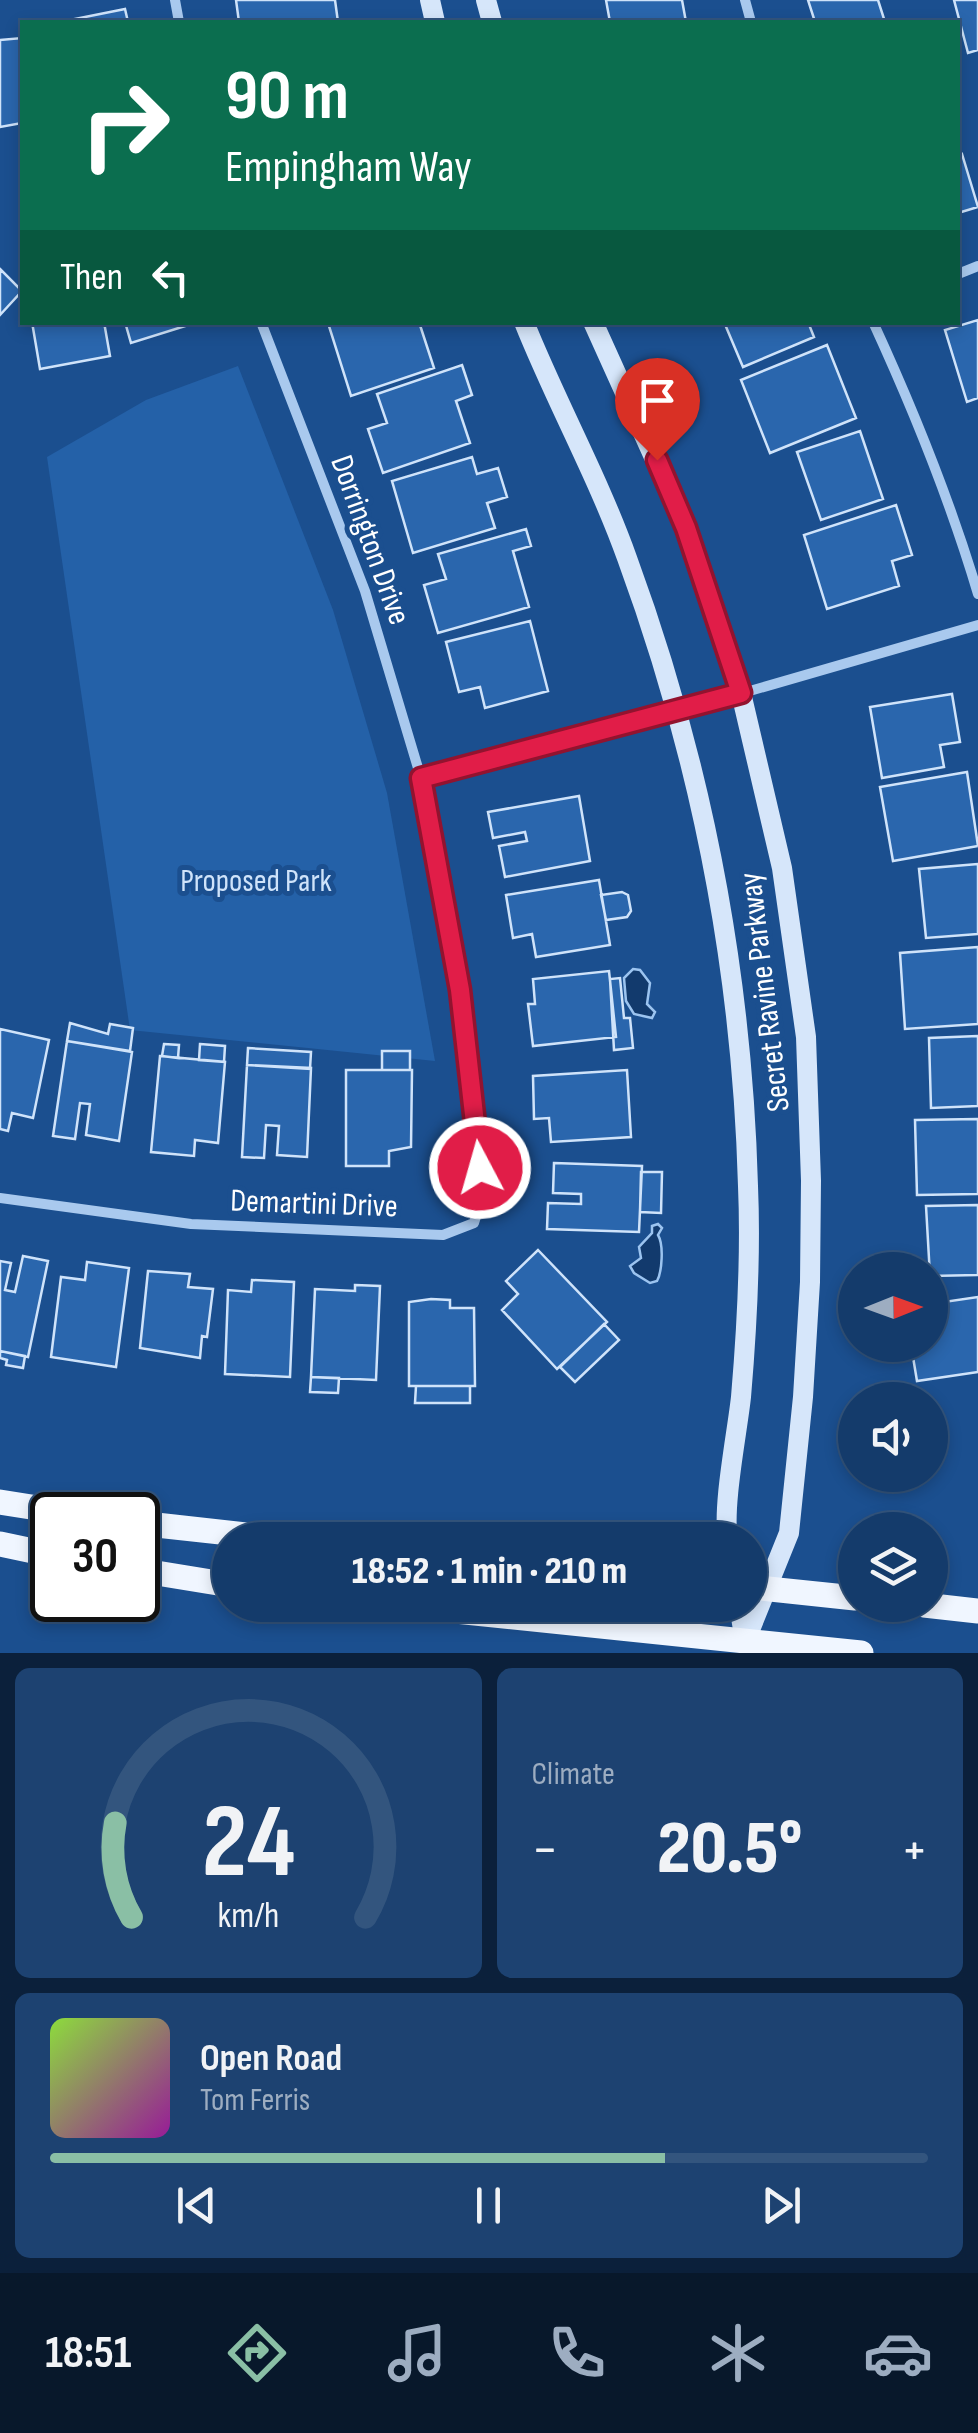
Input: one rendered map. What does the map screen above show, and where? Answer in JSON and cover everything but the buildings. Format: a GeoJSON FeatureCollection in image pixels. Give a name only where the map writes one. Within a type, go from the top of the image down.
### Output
{"type":"FeatureCollection","features":[{"type":"Feature","properties":{"kind":"main road","name":"Secret Ravine Parkway"},"geometry":{"type":"LineString","coordinates":[[525,325],[626,553],[696,778],[718,880],[732,964],[748,1184],[749,1282],[729,1522]]}},
{"type":"Feature","properties":{"kind":"main road","name":"Secret Ravine Parkway"},"geometry":{"type":"LineString","coordinates":[[594,325],[686,528],[741,693],[762,773],[791,920],[806,1037],[810,1110],[810,1282],[789,1533],[767,1572]]}},
{"type":"Feature","properties":{"kind":"main road"},"geometry":{"type":"LineString","coordinates":[[0,1502],[30,1507]]}},
{"type":"Feature","properties":{"kind":"main road"},"geometry":{"type":"LineString","coordinates":[[160,1525],[212,1531]]}},
{"type":"Feature","properties":{"kind":"main road"},"geometry":{"type":"LineString","coordinates":[[0,1544],[30,1550]]}},
{"type":"Feature","properties":{"kind":"main road"},"geometry":{"type":"LineString","coordinates":[[160,1574],[212,1582]]}},
{"type":"Feature","properties":{"kind":"main road"},"geometry":{"type":"LineString","coordinates":[[767,1589],[838,1596]]}},
{"type":"Feature","properties":{"kind":"main road"},"geometry":{"type":"LineString","coordinates":[[948,1607],[978,1610]]}},
{"type":"Feature","properties":{"kind":"main road"},"geometry":{"type":"LineString","coordinates":[[537,1622],[744,1647],[862,1653]]}},
{"type":"Feature","properties":{"kind":"main road"},"geometry":{"type":"LineString","coordinates":[[740,1622],[744,1647]]}},
{"type":"Feature","properties":{"kind":"main road","name":"Secret Ravine Parkway"},"geometry":{"type":"LineString","coordinates":[[744,1647],[750,1622]]}},
{"type":"Feature","properties":{"kind":"street","name":"Dorrington Drive"},"geometry":{"type":"LineString","coordinates":[[261,325],[365,591],[421,778]]}},
{"type":"Feature","properties":{"kind":"street"},"geometry":{"type":"LineString","coordinates":[[874,325],[929,447],[978,594]]}},
{"type":"Feature","properties":{"kind":"street"},"geometry":{"type":"LineString","coordinates":[[421,778],[676,712],[978,625]]}},
{"type":"Feature","properties":{"kind":"street","name":"Demartini Drive"},"geometry":{"type":"LineString","coordinates":[[0,1198],[192,1224],[258,1228],[443,1235],[474,1223],[483,1194],[470,1068],[447,913],[421,778]]}},
{"type":"Feature","properties":{"kind":"green space","name":"Proposed Park"},"geometry":{"type":"Polygon","coordinates":[[[238,366],[333,610],[387,793],[435,1061],[130,1030],[47,457],[146,400],[238,366]]]}},
{"type":"Feature","properties":{"kind":"shaded area"},"geometry":{"type":"Polygon","coordinates":[[[633,969],[640,970],[650,983],[647,1004],[655,1012],[652,1018],[634,1014],[626,1001],[624,978],[633,969]]]}},
{"type":"Feature","properties":{"kind":"shaded area"},"geometry":{"type":"Polygon","coordinates":[[[658,1224],[662,1228],[658,1235],[661,1265],[657,1281],[650,1283],[630,1266],[641,1258],[639,1247],[652,1233],[652,1226],[658,1224]]]}},
{"type":"Feature","properties":{"kind":"route"},"geometry":{"type":"LineString","coordinates":[[480,1168],[460,990],[421,778],[741,693],[686,528],[657,460]]}}]}
